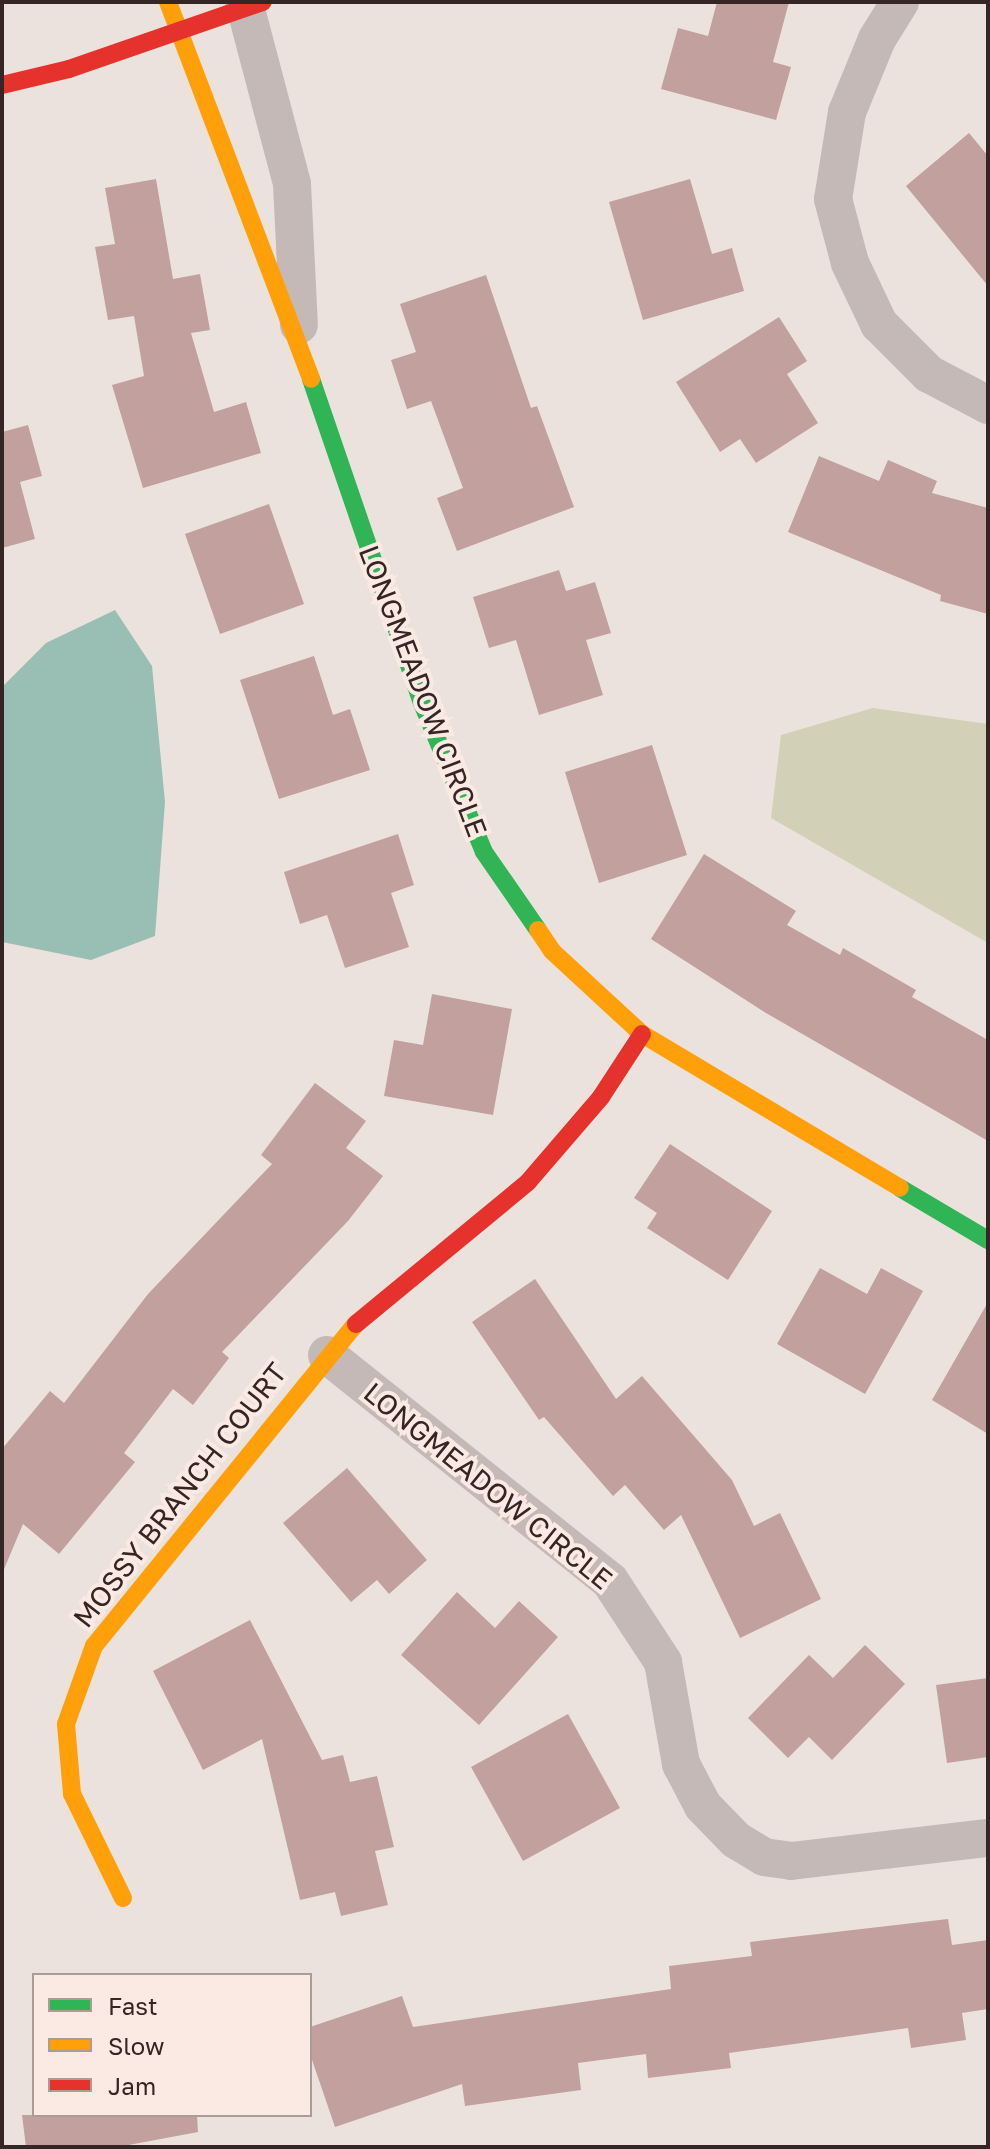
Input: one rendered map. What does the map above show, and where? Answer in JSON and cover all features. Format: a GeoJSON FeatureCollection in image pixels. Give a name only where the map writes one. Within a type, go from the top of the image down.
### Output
{"type":"FeatureCollection","features":[{"type":"Feature","properties":{"kind":"street","name":"LONGMEADOW CIRCLE"},"geometry":{"type":"LineString","coordinates":[[168,2],[300,346],[422,703],[484,852],[552,951],[642,1034],[988,1240]]}},
{"type":"Feature","properties":{"kind":"street"},"geometry":{"type":"LineString","coordinates":[[900,2],[877,39],[847,112],[833,199],[850,263],[879,324],[929,374],[988,405]]}},
{"type":"Feature","properties":{"kind":"street","name":"LONGMEADOW CIRCLE"},"geometry":{"type":"LineString","coordinates":[[251,4],[292,184],[300,346]]}},
{"type":"Feature","properties":{"kind":"street"},"geometry":{"type":"LineString","coordinates":[[2,85],[178,34],[251,4]]}},
{"type":"Feature","properties":{"kind":"street"},"geometry":{"type":"LineString","coordinates":[[327,1355],[370,1308],[528,1182],[601,1097],[642,1034]]}},
{"type":"Feature","properties":{"kind":"street","name":"LONGMEADOW CIRCLE"},"geometry":{"type":"LineString","coordinates":[[327,1355],[610,1581],[663,1662],[681,1764],[703,1806],[736,1840],[764,1857],[791,1861],[988,1838]]}},
{"type":"Feature","properties":{"kind":"street","name":"MOSSY BRANCH COURT"},"geometry":{"type":"LineString","coordinates":[[123,1898],[72,1794],[66,1724],[94,1646],[327,1355]]}},
{"type":"Feature","properties":{"kind":"shaded area"},"geometry":{"type":"Polygon","coordinates":[[[873,708],[988,724],[988,943],[771,818],[781,735],[873,708]]]}},
{"type":"Feature","properties":{"kind":"water"},"geometry":{"type":"Polygon","coordinates":[[[115,610],[152,666],[165,802],[155,936],[91,960],[2,942],[2,687],[46,643],[115,610]]]}},
{"type":"Feature","properties":{"kind":"building"},"geometry":{"type":"Polygon","coordinates":[[[717,2],[789,2],[773,62],[791,67],[776,120],[661,89],[678,28],[708,36],[717,2]]]}},
{"type":"Feature","properties":{"kind":"building"},"geometry":{"type":"Polygon","coordinates":[[[969,133],[988,156],[988,286],[906,186],[969,133]]]}},
{"type":"Feature","properties":{"kind":"building"},"geometry":{"type":"Polygon","coordinates":[[[156,179],[173,279],[200,274],[210,330],[191,333],[214,412],[246,402],[261,453],[143,488],[112,385],[144,376],[134,316],[108,320],[95,247],[115,244],[105,188],[156,179]]]}},
{"type":"Feature","properties":{"kind":"building"},"geometry":{"type":"Polygon","coordinates":[[[690,179],[712,254],[732,248],[744,291],[643,320],[609,202],[690,179]]]}},
{"type":"Feature","properties":{"kind":"building"},"geometry":{"type":"Polygon","coordinates":[[[486,275],[531,408],[537,406],[574,507],[457,551],[437,498],[463,488],[431,401],[407,409],[391,360],[416,352],[400,304],[486,275]]]}},
{"type":"Feature","properties":{"kind":"building"},"geometry":{"type":"Polygon","coordinates":[[[779,317],[807,361],[787,374],[818,423],[756,463],[740,439],[720,452],[676,382],[779,317]]]}},
{"type":"Feature","properties":{"kind":"building"},"geometry":{"type":"Polygon","coordinates":[[[28,425],[42,476],[20,482],[35,539],[2,548],[2,432],[28,425]]]}},
{"type":"Feature","properties":{"kind":"building"},"geometry":{"type":"Polygon","coordinates":[[[819,456],[879,481],[888,460],[937,481],[932,493],[988,508],[988,614],[940,601],[941,595],[788,532],[819,456]]]}},
{"type":"Feature","properties":{"kind":"building"},"geometry":{"type":"Polygon","coordinates":[[[269,504],[304,604],[220,634],[185,534],[269,504]]]}},
{"type":"Feature","properties":{"kind":"building"},"geometry":{"type":"Polygon","coordinates":[[[559,570],[566,591],[595,582],[611,633],[586,640],[603,695],[539,715],[516,640],[489,648],[473,597],[559,570]]]}},
{"type":"Feature","properties":{"kind":"building"},"geometry":{"type":"Polygon","coordinates":[[[314,656],[333,715],[350,709],[370,770],[279,799],[240,680],[314,656]]]}},
{"type":"Feature","properties":{"kind":"building"},"geometry":{"type":"Polygon","coordinates":[[[652,745],[687,855],[599,883],[565,772],[652,745]]]}},
{"type":"Feature","properties":{"kind":"building"},"geometry":{"type":"Polygon","coordinates":[[[398,834],[414,885],[391,893],[409,947],[345,968],[327,915],[300,924],[284,872],[398,834]]]}},
{"type":"Feature","properties":{"kind":"building"},"geometry":{"type":"Polygon","coordinates":[[[704,854],[796,911],[787,925],[840,955],[843,948],[916,990],[912,997],[988,1040],[988,1141],[766,1013],[651,939],[704,854]]]}},
{"type":"Feature","properties":{"kind":"building"},"geometry":{"type":"Polygon","coordinates":[[[432,994],[512,1009],[493,1115],[384,1096],[394,1040],[423,1045],[432,994]]]}},
{"type":"Feature","properties":{"kind":"building"},"geometry":{"type":"Polygon","coordinates":[[[315,1083],[366,1121],[346,1148],[383,1176],[348,1221],[222,1352],[229,1358],[193,1405],[173,1389],[124,1453],[135,1462],[59,1554],[23,1524],[2,1574],[2,1449],[50,1391],[64,1403],[148,1294],[272,1164],[261,1155],[315,1083]]]}},
{"type":"Feature","properties":{"kind":"building"},"geometry":{"type":"Polygon","coordinates":[[[670,1144],[772,1211],[728,1280],[647,1228],[657,1213],[634,1198],[670,1144]]]}},
{"type":"Feature","properties":{"kind":"building"},"geometry":{"type":"Polygon","coordinates":[[[820,1268],[867,1294],[881,1268],[923,1291],[865,1394],[777,1344],[820,1268]]]}},
{"type":"Feature","properties":{"kind":"building"},"geometry":{"type":"Polygon","coordinates":[[[535,1279],[616,1399],[642,1376],[732,1480],[754,1526],[780,1513],[821,1599],[740,1638],[681,1515],[664,1530],[625,1485],[613,1496],[544,1417],[539,1420],[472,1322],[535,1279]]]}},
{"type":"Feature","properties":{"kind":"building"},"geometry":{"type":"Polygon","coordinates":[[[988,1302],[988,1434],[932,1400],[988,1302]]]}},
{"type":"Feature","properties":{"kind":"building"},"geometry":{"type":"Polygon","coordinates":[[[347,1468],[427,1560],[389,1594],[377,1580],[351,1602],[283,1523],[347,1468]]]}},
{"type":"Feature","properties":{"kind":"building"},"geometry":{"type":"Polygon","coordinates":[[[457,1592],[495,1628],[519,1601],[558,1637],[479,1725],[401,1655],[457,1592]]]}},
{"type":"Feature","properties":{"kind":"building"},"geometry":{"type":"Polygon","coordinates":[[[250,1620],[322,1760],[343,1755],[350,1782],[377,1776],[394,1847],[375,1851],[388,1905],[341,1916],[335,1892],[300,1900],[262,1739],[203,1770],[153,1671],[250,1620]]]}},
{"type":"Feature","properties":{"kind":"building"},"geometry":{"type":"Polygon","coordinates":[[[865,1645],[905,1684],[832,1760],[809,1737],[788,1758],[748,1718],[809,1655],[833,1678],[865,1645]]]}},
{"type":"Feature","properties":{"kind":"building"},"geometry":{"type":"Polygon","coordinates":[[[988,1678],[988,1757],[947,1763],[936,1685],[988,1678]]]}},
{"type":"Feature","properties":{"kind":"building"},"geometry":{"type":"Polygon","coordinates":[[[568,1714],[620,1808],[523,1861],[471,1767],[568,1714]]]}},
{"type":"Feature","properties":{"kind":"building"},"geometry":{"type":"Polygon","coordinates":[[[948,1919],[952,1945],[988,1940],[988,2009],[962,2013],[966,2040],[911,2048],[908,2028],[729,2053],[731,2068],[648,2078],[646,2054],[578,2063],[581,2090],[465,2106],[462,2084],[335,2127],[312,2060],[312,2026],[402,1996],[413,2027],[671,1989],[669,1966],[752,1956],[750,1942],[948,1919]]]}},
{"type":"Feature","properties":{"kind":"building"},"geometry":{"type":"Polygon","coordinates":[[[22,2115],[197,2117],[198,2132],[118,2147],[26,2147],[22,2115]]]}},
{"type":"Feature","properties":{"kind":"traffic: fast"},"geometry":{"type":"LineString","coordinates":[[311,379],[422,703],[484,852],[538,930]]}},
{"type":"Feature","properties":{"kind":"traffic: fast"},"geometry":{"type":"LineString","coordinates":[[900,1188],[988,1240]]}},
{"type":"Feature","properties":{"kind":"traffic: slow"},"geometry":{"type":"LineString","coordinates":[[168,2],[311,379]]}},
{"type":"Feature","properties":{"kind":"traffic: slow"},"geometry":{"type":"LineString","coordinates":[[538,930],[552,951],[642,1034],[900,1188]]}},
{"type":"Feature","properties":{"kind":"traffic: slow"},"geometry":{"type":"LineString","coordinates":[[123,1898],[72,1794],[66,1724],[94,1646],[356,1324]]}},
{"type":"Feature","properties":{"kind":"traffic: jam"},"geometry":{"type":"LineString","coordinates":[[2,85],[69,69],[263,2]]}},
{"type":"Feature","properties":{"kind":"traffic: jam"},"geometry":{"type":"LineString","coordinates":[[356,1324],[528,1182],[601,1097],[642,1034]]}}]}
